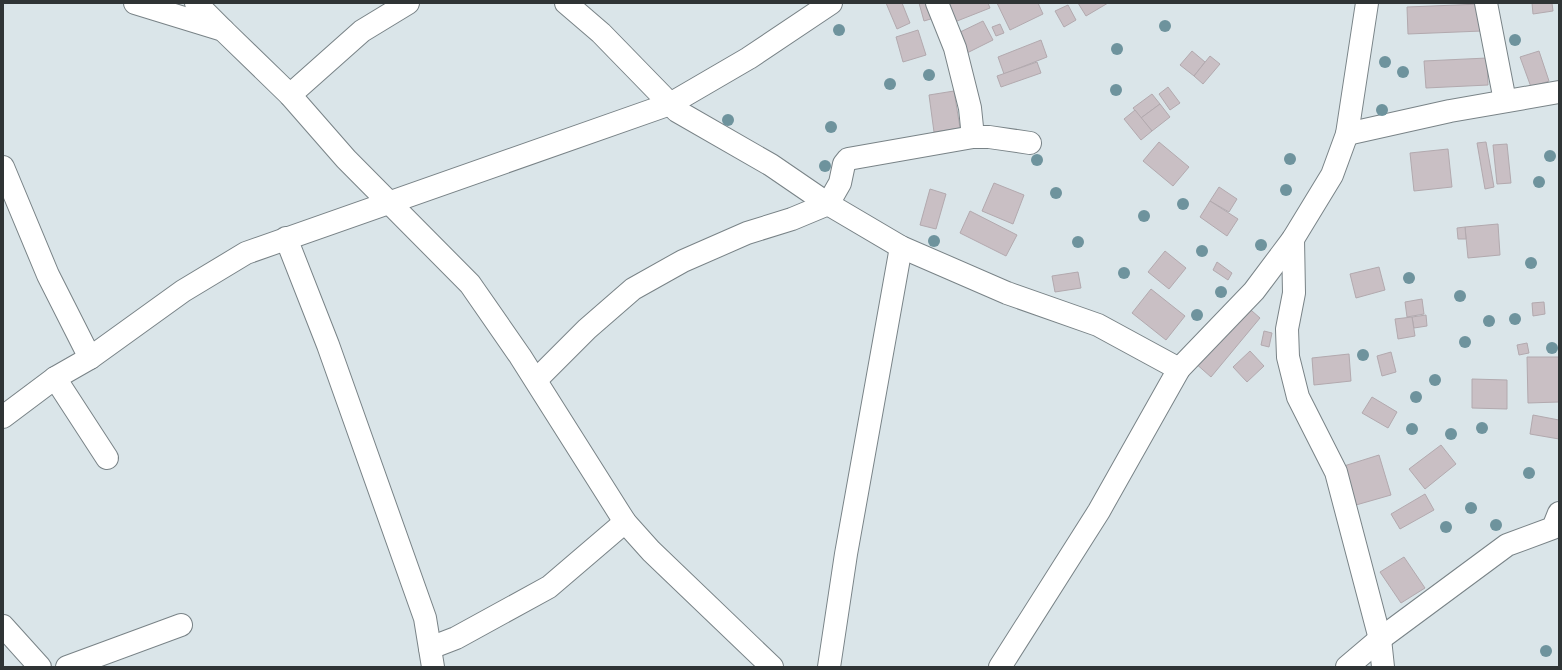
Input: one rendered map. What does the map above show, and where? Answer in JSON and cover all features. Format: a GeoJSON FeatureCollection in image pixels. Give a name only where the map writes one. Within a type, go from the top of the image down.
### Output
{"type":"FeatureCollection","features":[{"type":"Feature","properties":{"kind":"street"},"geometry":{"type":"LineString","coordinates":[[135,3],[223,30]]}},
{"type":"Feature","properties":{"kind":"street"},"geometry":{"type":"LineString","coordinates":[[196,3],[290,95],[346,159],[470,284],[536,380],[625,522],[689,588],[772,667]]}},
{"type":"Feature","properties":{"kind":"street"},"geometry":{"type":"LineString","coordinates":[[290,95],[362,31],[408,3]]}},
{"type":"Feature","properties":{"kind":"street"},"geometry":{"type":"LineString","coordinates":[[566,3],[601,33],[677,111],[771,164],[828,204],[902,247],[1007,293],[1098,325],[1179,369]]}},
{"type":"Feature","properties":{"kind":"street"},"geometry":{"type":"LineString","coordinates":[[3,417],[55,378],[90,358],[183,292],[246,253],[670,104],[749,58],[831,3]]}},
{"type":"Feature","properties":{"kind":"street"},"geometry":{"type":"LineString","coordinates":[[937,3],[955,48],[970,108],[973,137]]}},
{"type":"Feature","properties":{"kind":"street"},"geometry":{"type":"LineString","coordinates":[[1000,667],[1099,511],[1179,369],[1254,291],[1293,239],[1332,175],[1347,134],[1366,3]]}},
{"type":"Feature","properties":{"kind":"street"},"geometry":{"type":"LineString","coordinates":[[1486,3],[1505,101]]}},
{"type":"Feature","properties":{"kind":"street"},"geometry":{"type":"LineString","coordinates":[[1347,134],[1505,101],[1559,92]]}},
{"type":"Feature","properties":{"kind":"street"},"geometry":{"type":"LineString","coordinates":[[536,380],[587,329],[632,289],[683,261],[747,233],[792,219],[828,204],[840,183],[844,164],[848,159],[973,137],[989,137],[1030,143]]}},
{"type":"Feature","properties":{"kind":"street"},"geometry":{"type":"LineString","coordinates":[[3,167],[48,275],[90,358]]}},
{"type":"Feature","properties":{"kind":"street"},"geometry":{"type":"LineString","coordinates":[[286,238],[328,345],[425,618],[432,657],[456,638],[549,587],[625,522]]}},
{"type":"Feature","properties":{"kind":"street"},"geometry":{"type":"LineString","coordinates":[[1293,239],[1294,293],[1287,329],[1288,357],[1298,396],[1336,472],[1380,639],[1383,667]]}},
{"type":"Feature","properties":{"kind":"street"},"geometry":{"type":"LineString","coordinates":[[829,667],[848,539],[902,247]]}},
{"type":"Feature","properties":{"kind":"street"},"geometry":{"type":"LineString","coordinates":[[55,378],[107,458]]}},
{"type":"Feature","properties":{"kind":"street"},"geometry":{"type":"LineString","coordinates":[[1347,667],[1380,639],[1507,545],[1557,523]]}},
{"type":"Feature","properties":{"kind":"street"},"geometry":{"type":"LineString","coordinates":[[67,667],[181,625]]}},
{"type":"Feature","properties":{"kind":"street"},"geometry":{"type":"LineString","coordinates":[[3,626],[40,667]]}},
{"type":"Feature","properties":{"kind":"building"},"geometry":{"type":"Polygon","coordinates":[[[886,3],[902,3],[910,23],[897,29],[886,3]]]}},
{"type":"Feature","properties":{"kind":"building"},"geometry":{"type":"Polygon","coordinates":[[[919,3],[929,3],[934,18],[924,21],[919,3]]]}},
{"type":"Feature","properties":{"kind":"building"},"geometry":{"type":"Polygon","coordinates":[[[944,3],[988,3],[990,8],[952,23],[944,3]]]}},
{"type":"Feature","properties":{"kind":"building"},"geometry":{"type":"Polygon","coordinates":[[[997,3],[1038,3],[1043,14],[1010,30],[997,3]]]}},
{"type":"Feature","properties":{"kind":"building"},"geometry":{"type":"Polygon","coordinates":[[[1078,3],[1108,3],[1086,16],[1078,3]]]}},
{"type":"Feature","properties":{"kind":"building"},"geometry":{"type":"Polygon","coordinates":[[[1532,3],[1552,3],[1553,11],[1533,14],[1532,3]]]}},
{"type":"Feature","properties":{"kind":"building"},"geometry":{"type":"Polygon","coordinates":[[[1481,4],[1482,31],[1408,34],[1407,7],[1481,4]]]}},
{"type":"Feature","properties":{"kind":"building"},"geometry":{"type":"Polygon","coordinates":[[[1068,5],[1076,20],[1064,27],[1055,11],[1068,5]]]}},
{"type":"Feature","properties":{"kind":"building"},"geometry":{"type":"Polygon","coordinates":[[[983,21],[993,40],[963,55],[954,35],[983,21]]]}},
{"type":"Feature","properties":{"kind":"building"},"geometry":{"type":"Polygon","coordinates":[[[1000,24],[1004,33],[996,36],[992,27],[1000,24]]]}},
{"type":"Feature","properties":{"kind":"building"},"geometry":{"type":"Polygon","coordinates":[[[918,30],[926,55],[903,62],[896,37],[918,30]]]}},
{"type":"Feature","properties":{"kind":"building"},"geometry":{"type":"Polygon","coordinates":[[[1041,40],[1047,57],[1004,74],[998,57],[1041,40]]]}},
{"type":"Feature","properties":{"kind":"building"},"geometry":{"type":"Polygon","coordinates":[[[1192,51],[1205,62],[1194,76],[1180,65],[1192,51]]]}},
{"type":"Feature","properties":{"kind":"building"},"geometry":{"type":"Polygon","coordinates":[[[1539,51],[1549,81],[1531,87],[1520,57],[1539,51]]]}},
{"type":"Feature","properties":{"kind":"building"},"geometry":{"type":"Polygon","coordinates":[[[1210,56],[1220,64],[1203,84],[1194,76],[1210,56]]]}},
{"type":"Feature","properties":{"kind":"building"},"geometry":{"type":"Polygon","coordinates":[[[1487,58],[1488,85],[1426,88],[1424,61],[1487,58]]]}},
{"type":"Feature","properties":{"kind":"building"},"geometry":{"type":"Polygon","coordinates":[[[1037,62],[1041,73],[1001,87],[997,76],[1037,62]]]}},
{"type":"Feature","properties":{"kind":"building"},"geometry":{"type":"Polygon","coordinates":[[[1168,87],[1180,103],[1170,110],[1159,94],[1168,87]]]}},
{"type":"Feature","properties":{"kind":"building"},"geometry":{"type":"Polygon","coordinates":[[[954,91],[960,128],[934,132],[929,95],[954,91]]]}},
{"type":"Feature","properties":{"kind":"building"},"geometry":{"type":"Polygon","coordinates":[[[1152,94],[1160,104],[1141,118],[1133,108],[1152,94]]]}},
{"type":"Feature","properties":{"kind":"building"},"geometry":{"type":"Polygon","coordinates":[[[1160,104],[1170,117],[1152,131],[1141,118],[1160,104]]]}},
{"type":"Feature","properties":{"kind":"building"},"geometry":{"type":"Polygon","coordinates":[[[1135,110],[1152,131],[1141,140],[1124,119],[1135,110]]]}},
{"type":"Feature","properties":{"kind":"building"},"geometry":{"type":"Polygon","coordinates":[[[1159,142],[1189,167],[1173,186],[1143,161],[1159,142]]]}},
{"type":"Feature","properties":{"kind":"building"},"geometry":{"type":"Polygon","coordinates":[[[1486,142],[1494,187],[1485,189],[1477,143],[1486,142]]]}},
{"type":"Feature","properties":{"kind":"building"},"geometry":{"type":"Polygon","coordinates":[[[1507,144],[1511,183],[1497,184],[1493,145],[1507,144]]]}},
{"type":"Feature","properties":{"kind":"building"},"geometry":{"type":"Polygon","coordinates":[[[1448,149],[1452,187],[1414,191],[1410,153],[1448,149]]]}},
{"type":"Feature","properties":{"kind":"building"},"geometry":{"type":"Polygon","coordinates":[[[994,183],[1024,195],[1013,224],[982,211],[994,183]]]}},
{"type":"Feature","properties":{"kind":"building"},"geometry":{"type":"Polygon","coordinates":[[[1219,187],[1237,199],[1229,212],[1210,201],[1219,187]]]}},
{"type":"Feature","properties":{"kind":"building"},"geometry":{"type":"Polygon","coordinates":[[[930,189],[946,194],[936,229],[920,225],[930,189]]]}},
{"type":"Feature","properties":{"kind":"building"},"geometry":{"type":"Polygon","coordinates":[[[1210,201],[1238,219],[1227,236],[1200,217],[1210,201]]]}},
{"type":"Feature","properties":{"kind":"building"},"geometry":{"type":"Polygon","coordinates":[[[970,211],[1017,235],[1006,256],[960,233],[970,211]]]}},
{"type":"Feature","properties":{"kind":"building"},"geometry":{"type":"Polygon","coordinates":[[[1498,224],[1500,255],[1468,258],[1465,227],[1498,224]]]}},
{"type":"Feature","properties":{"kind":"building"},"geometry":{"type":"Polygon","coordinates":[[[1465,227],[1466,239],[1458,239],[1457,228],[1465,227]]]}},
{"type":"Feature","properties":{"kind":"building"},"geometry":{"type":"Polygon","coordinates":[[[1165,251],[1186,268],[1169,289],[1148,272],[1165,251]]]}},
{"type":"Feature","properties":{"kind":"building"},"geometry":{"type":"Polygon","coordinates":[[[1217,262],[1232,273],[1228,280],[1213,270],[1217,262]]]}},
{"type":"Feature","properties":{"kind":"building"},"geometry":{"type":"Polygon","coordinates":[[[1379,267],[1385,290],[1356,298],[1350,274],[1379,267]]]}},
{"type":"Feature","properties":{"kind":"building"},"geometry":{"type":"Polygon","coordinates":[[[1078,272],[1081,288],[1055,292],[1052,276],[1078,272]]]}},
{"type":"Feature","properties":{"kind":"building"},"geometry":{"type":"Polygon","coordinates":[[[1151,289],[1185,316],[1166,340],[1132,313],[1151,289]]]}},
{"type":"Feature","properties":{"kind":"building"},"geometry":{"type":"Polygon","coordinates":[[[1422,299],[1424,314],[1407,317],[1405,302],[1422,299]]]}},
{"type":"Feature","properties":{"kind":"building"},"geometry":{"type":"Polygon","coordinates":[[[1544,302],[1545,314],[1533,316],[1532,303],[1544,302]]]}},
{"type":"Feature","properties":{"kind":"building"},"geometry":{"type":"Polygon","coordinates":[[[1244,304],[1260,318],[1211,377],[1194,362],[1244,304]]]}},
{"type":"Feature","properties":{"kind":"building"},"geometry":{"type":"Polygon","coordinates":[[[1426,315],[1427,326],[1414,328],[1412,317],[1426,315]]]}},
{"type":"Feature","properties":{"kind":"building"},"geometry":{"type":"Polygon","coordinates":[[[1412,317],[1415,336],[1398,339],[1395,319],[1412,317]]]}},
{"type":"Feature","properties":{"kind":"building"},"geometry":{"type":"Polygon","coordinates":[[[1264,331],[1272,333],[1269,347],[1261,345],[1264,331]]]}},
{"type":"Feature","properties":{"kind":"building"},"geometry":{"type":"Polygon","coordinates":[[[1527,343],[1529,353],[1519,355],[1517,345],[1527,343]]]}},
{"type":"Feature","properties":{"kind":"building"},"geometry":{"type":"Polygon","coordinates":[[[1250,351],[1264,366],[1247,382],[1233,367],[1250,351]]]}},
{"type":"Feature","properties":{"kind":"building"},"geometry":{"type":"Polygon","coordinates":[[[1391,352],[1396,372],[1382,376],[1377,356],[1391,352]]]}},
{"type":"Feature","properties":{"kind":"building"},"geometry":{"type":"Polygon","coordinates":[[[1349,354],[1351,381],[1314,385],[1312,358],[1349,354]]]}},
{"type":"Feature","properties":{"kind":"building"},"geometry":{"type":"Polygon","coordinates":[[[1527,357],[1559,357],[1559,402],[1528,403],[1527,357]]]}},
{"type":"Feature","properties":{"kind":"building"},"geometry":{"type":"Polygon","coordinates":[[[1472,379],[1507,380],[1507,409],[1472,408],[1472,379]]]}},
{"type":"Feature","properties":{"kind":"building"},"geometry":{"type":"Polygon","coordinates":[[[1372,397],[1397,412],[1388,428],[1362,413],[1372,397]]]}},
{"type":"Feature","properties":{"kind":"building"},"geometry":{"type":"Polygon","coordinates":[[[1533,415],[1559,420],[1559,439],[1530,434],[1533,415]]]}},
{"type":"Feature","properties":{"kind":"building"},"geometry":{"type":"Polygon","coordinates":[[[1441,445],[1456,464],[1425,489],[1409,469],[1441,445]]]}},
{"type":"Feature","properties":{"kind":"building"},"geometry":{"type":"Polygon","coordinates":[[[1379,455],[1391,495],[1356,505],[1344,466],[1379,455]]]}},
{"type":"Feature","properties":{"kind":"building"},"geometry":{"type":"Polygon","coordinates":[[[1425,494],[1434,510],[1400,529],[1391,514],[1425,494]]]}},
{"type":"Feature","properties":{"kind":"building"},"geometry":{"type":"Polygon","coordinates":[[[1404,557],[1425,588],[1401,603],[1380,572],[1404,557]]]}}]}
